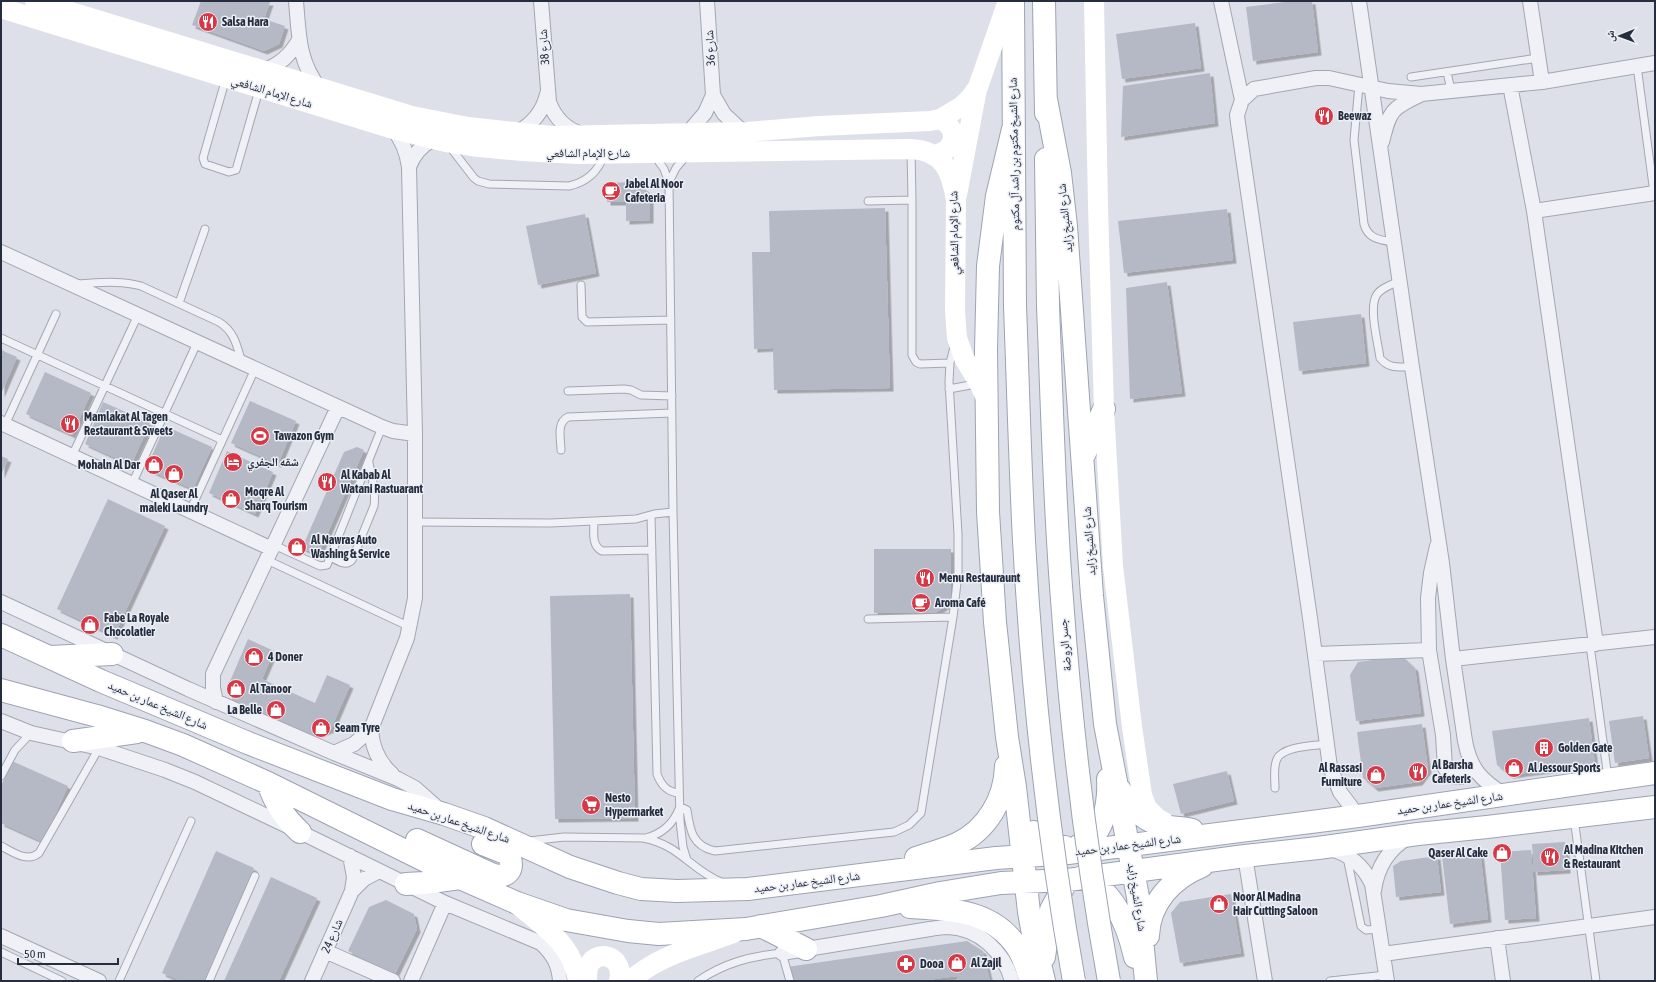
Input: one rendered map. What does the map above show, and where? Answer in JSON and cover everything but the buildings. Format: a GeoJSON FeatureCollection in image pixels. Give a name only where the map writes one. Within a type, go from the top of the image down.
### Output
{"type":"FeatureCollection","features":[{"type":"Feature","properties":{"kind":"main road","name":"شارع الشيخ مكتوم بن راشد آل مكتوم"},"geometry":{"type":"LineString","coordinates":[[1012,1],[1015,306],[1024,541],[1032,658],[1046,790],[1074,981]]}},
{"type":"Feature","properties":{"kind":"main road"},"geometry":{"type":"LineString","coordinates":[[1044,1],[1046,99]]}},
{"type":"Feature","properties":{"kind":"main road","name":"جسر الروضة"},"geometry":{"type":"LineString","coordinates":[[1046,99],[1048,306],[1058,537],[1067,660],[1087,845],[1109,981]]}},
{"type":"Feature","properties":{"kind":"main road","name":"شارع الشيخ زايد"},"geometry":{"type":"LineString","coordinates":[[1046,99],[1056,148],[1064,206],[1092,596],[1105,724],[1132,872],[1138,897],[1142,925],[1146,981]]}},
{"type":"Feature","properties":{"kind":"main road"},"geometry":{"type":"LineString","coordinates":[[1013,130],[997,196],[988,266],[986,350],[983,392],[991,567],[1007,737],[1015,787],[1032,866]]}},
{"type":"Feature","properties":{"kind":"main road"},"geometry":{"type":"LineString","coordinates":[[1083,458],[1104,409]]}},
{"type":"Feature","properties":{"kind":"main road","name":"شارع الشيخ عمار بن حميد"},"geometry":{"type":"LineString","coordinates":[[4,640],[248,743],[392,799],[444,814],[484,828],[570,867],[618,883],[642,888],[677,891],[748,889],[996,858],[1075,877],[1132,872],[1418,834],[1655,807]]}},
{"type":"Feature","properties":{"kind":"main road"},"geometry":{"type":"LineString","coordinates":[[46,657],[112,654]]}},
{"type":"Feature","properties":{"kind":"main road"},"geometry":{"type":"LineString","coordinates":[[1,680],[24,696]]}},
{"type":"Feature","properties":{"kind":"main road","name":"شارع الشيخ عمار بن حميد"},"geometry":{"type":"LineString","coordinates":[[1,690],[145,731],[220,760],[378,836],[460,878],[516,903],[566,920],[628,932],[659,934],[753,927],[881,906],[940,893],[1001,883],[1032,866],[1073,850],[1104,849],[1358,816],[1655,773]]}},
{"type":"Feature","properties":{"kind":"main road"},"geometry":{"type":"LineString","coordinates":[[1015,787],[1028,809],[1034,832],[1040,842],[1051,848],[1073,850],[1100,828],[1107,802],[1108,788],[1105,724]]}},
{"type":"Feature","properties":{"kind":"main road"},"geometry":{"type":"LineString","coordinates":[[73,741],[145,731]]}},
{"type":"Feature","properties":{"kind":"main road"},"geometry":{"type":"LineString","coordinates":[[886,872],[910,861],[959,843],[974,833],[987,820],[996,806],[1002,790],[1006,773],[1007,737]]}},
{"type":"Feature","properties":{"kind":"main road"},"geometry":{"type":"LineString","coordinates":[[268,783],[280,810],[289,822],[300,832]]}},
{"type":"Feature","properties":{"kind":"main road"},"geometry":{"type":"LineString","coordinates":[[1116,784],[1134,809],[1141,816],[1158,825],[1183,828],[1209,835]]}},
{"type":"Feature","properties":{"kind":"main road"},"geometry":{"type":"LineString","coordinates":[[378,836],[396,834],[407,835],[498,877],[506,875],[511,869],[512,861],[508,854],[501,850],[407,816],[397,809],[392,799]]}},
{"type":"Feature","properties":{"kind":"main road"},"geometry":{"type":"LineString","coordinates":[[1034,832],[1032,866],[1033,934],[1044,981]]}},
{"type":"Feature","properties":{"kind":"main road"},"geometry":{"type":"LineString","coordinates":[[1044,981],[1045,945],[1051,910],[1058,894],[1075,877],[1084,863],[1104,849]]}},
{"type":"Feature","properties":{"kind":"main road"},"geometry":{"type":"LineString","coordinates":[[1152,981],[1148,935],[1151,915],[1156,904],[1170,887],[1183,876],[1214,860]]}},
{"type":"Feature","properties":{"kind":"main road"},"geometry":{"type":"LineString","coordinates":[[1032,866],[1075,877],[1102,889],[1124,921],[1131,940],[1142,981]]}},
{"type":"Feature","properties":{"kind":"main road"},"geometry":{"type":"LineString","coordinates":[[406,884],[460,878]]}},
{"type":"Feature","properties":{"kind":"main road"},"geometry":{"type":"LineString","coordinates":[[1051,910],[1062,900],[1076,894],[1092,894],[1112,902]]}},
{"type":"Feature","properties":{"kind":"main road"},"geometry":{"type":"LineString","coordinates":[[881,906],[938,909],[970,913],[984,918],[998,926],[1018,947],[1024,959],[1031,981]]}},
{"type":"Feature","properties":{"kind":"main road"},"geometry":{"type":"LineString","coordinates":[[753,927],[806,949]]}},
{"type":"Feature","properties":{"kind":"street","name":"شارع الإمام الشافعي"},"geometry":{"type":"LineString","coordinates":[[35,1],[61,5],[393,129],[479,147],[522,151],[604,154],[652,153],[689,143],[748,132],[819,126],[920,122],[940,119],[962,106],[978,87],[1008,1]]}},
{"type":"Feature","properties":{"kind":"street"},"geometry":{"type":"LineString","coordinates":[[296,1],[300,51],[308,71],[320,89]]}},
{"type":"Feature","properties":{"kind":"street","name":"شارع 38"},"geometry":{"type":"LineString","coordinates":[[541,1],[548,93],[552,110],[564,126],[574,132],[586,136]]}},
{"type":"Feature","properties":{"kind":"street","name":"شارع 36"},"geometry":{"type":"LineString","coordinates":[[707,1],[713,95],[724,114],[738,128],[748,132]]}},
{"type":"Feature","properties":{"kind":"street"},"geometry":{"type":"LineString","coordinates":[[1094,1],[1104,409],[1113,566],[1129,704],[1142,795],[1147,808],[1158,819],[1167,824],[1183,828]]}},
{"type":"Feature","properties":{"kind":"street"},"geometry":{"type":"LineString","coordinates":[[1221,1],[1242,100]]}},
{"type":"Feature","properties":{"kind":"street"},"geometry":{"type":"LineString","coordinates":[[1359,1],[1365,86],[1380,148],[1438,544],[1443,568],[1453,659],[1465,741],[1471,761],[1481,778],[1488,785],[1505,795]]}},
{"type":"Feature","properties":{"kind":"street"},"geometry":{"type":"LineString","coordinates":[[1530,1],[1542,82]]}},
{"type":"Feature","properties":{"kind":"street","name":"شارع الإمام الشافعي"},"geometry":{"type":"LineString","coordinates":[[1,8],[226,78],[261,79],[320,89],[412,116],[468,127],[551,136],[586,136],[689,143],[911,149],[936,155],[951,175],[956,200],[955,311],[957,338],[964,358],[983,392]]}},
{"type":"Feature","properties":{"kind":"street"},"geometry":{"type":"LineString","coordinates":[[261,79],[286,58],[299,40]]}},
{"type":"Feature","properties":{"kind":"street"},"geometry":{"type":"LineString","coordinates":[[1358,816],[1345,800],[1334,780],[1326,744],[1315,654],[1238,122],[1238,107],[1242,100],[1254,89],[1316,78],[1329,78],[1400,93],[1421,94],[1542,82],[1655,62]]}},
{"type":"Feature","properties":{"kind":"street"},"geometry":{"type":"LineString","coordinates":[[1510,85],[1534,211],[1593,645]]}},
{"type":"Feature","properties":{"kind":"street"},"geometry":{"type":"LineString","coordinates":[[956,200],[978,87]]}},
{"type":"Feature","properties":{"kind":"street","name":"شارع 38"},"geometry":{"type":"LineString","coordinates":[[516,133],[525,128],[539,115],[548,93]]}},
{"type":"Feature","properties":{"kind":"street"},"geometry":{"type":"LineString","coordinates":[[1380,148],[1386,125],[1392,112],[1400,104],[1421,94]]}},
{"type":"Feature","properties":{"kind":"street","name":"شارع 36"},"geometry":{"type":"LineString","coordinates":[[689,143],[713,95]]}},
{"type":"Feature","properties":{"kind":"street"},"geometry":{"type":"LineString","coordinates":[[936,155],[947,150],[953,139],[950,127],[940,119]]}},
{"type":"Feature","properties":{"kind":"street"},"geometry":{"type":"LineString","coordinates":[[334,753],[354,744],[371,729],[410,627],[415,598],[415,434],[409,167],[408,158],[402,142],[393,129]]}},
{"type":"Feature","properties":{"kind":"street"},"geometry":{"type":"LineString","coordinates":[[409,167],[416,153],[421,147],[440,140]]}},
{"type":"Feature","properties":{"kind":"street"},"geometry":{"type":"LineString","coordinates":[[1534,211],[1655,193]]}},
{"type":"Feature","properties":{"kind":"street"},"geometry":{"type":"LineString","coordinates":[[2,255],[70,284],[382,427],[393,431],[415,434]]}},
{"type":"Feature","properties":{"kind":"street"},"geometry":{"type":"LineString","coordinates":[[216,702],[213,688],[214,674],[338,407]]}},
{"type":"Feature","properties":{"kind":"street"},"geometry":{"type":"LineString","coordinates":[[3,424],[190,511],[271,551]]}},
{"type":"Feature","properties":{"kind":"street"},"geometry":{"type":"LineString","coordinates":[[1438,544],[1432,568],[1428,598],[1429,650],[1443,735],[1445,768],[1451,776],[1461,777],[1469,771],[1471,761]]}},
{"type":"Feature","properties":{"kind":"street"},"geometry":{"type":"LineString","coordinates":[[1,602],[216,702],[398,779],[425,796],[444,814]]}},
{"type":"Feature","properties":{"kind":"street"},"geometry":{"type":"LineString","coordinates":[[1453,659],[1593,645],[1655,637]]}},
{"type":"Feature","properties":{"kind":"street"},"geometry":{"type":"LineString","coordinates":[[1315,654],[1429,650]]}},
{"type":"Feature","properties":{"kind":"street"},"geometry":{"type":"LineString","coordinates":[[188,689],[201,683],[214,674]]}},
{"type":"Feature","properties":{"kind":"street"},"geometry":{"type":"LineString","coordinates":[[1,721],[31,733],[73,741],[134,758],[189,780],[350,856],[445,903],[540,944],[550,951],[556,961],[560,972],[560,981]]}},
{"type":"Feature","properties":{"kind":"street"},"geometry":{"type":"LineString","coordinates":[[371,729],[374,749],[378,758],[398,779]]}},
{"type":"Feature","properties":{"kind":"street"},"geometry":{"type":"LineString","coordinates":[[1374,891],[1376,880],[1384,860],[1399,844],[1418,834]]}},
{"type":"Feature","properties":{"kind":"street"},"geometry":{"type":"LineString","coordinates":[[1318,848],[1328,848],[1347,855],[1354,859],[1365,870],[1374,891],[1387,978]]}},
{"type":"Feature","properties":{"kind":"street","name":"شارع 24"},"geometry":{"type":"LineString","coordinates":[[312,981],[352,891],[354,877],[350,856]]}},
{"type":"Feature","properties":{"kind":"street"},"geometry":{"type":"LineString","coordinates":[[1245,856],[1265,981]]}},
{"type":"Feature","properties":{"kind":"street","name":"شارع 24"},"geometry":{"type":"LineString","coordinates":[[352,891],[364,879],[379,871]]}},
{"type":"Feature","properties":{"kind":"street"},"geometry":{"type":"LineString","coordinates":[[411,981],[445,903]]}},
{"type":"Feature","properties":{"kind":"street"},"geometry":{"type":"LineString","coordinates":[[516,903],[564,945],[572,958],[577,972],[578,981]]}},
{"type":"Feature","properties":{"kind":"street"},"geometry":{"type":"LineString","coordinates":[[1383,954],[1655,917]]}},
{"type":"Feature","properties":{"kind":"street"},"geometry":{"type":"LineString","coordinates":[[630,981],[654,963],[753,927]]}},
{"type":"Feature","properties":{"kind":"street"},"geometry":{"type":"LineString","coordinates":[[782,953],[949,927],[969,931],[986,941],[1000,954],[1010,972],[1012,981]]}},
{"type":"Feature","properties":{"kind":"street"},"geometry":{"type":"LineString","coordinates":[[1,936],[99,981]]}},
{"type":"Feature","properties":{"kind":"street"},"geometry":{"type":"LineString","coordinates":[[1497,938],[1503,981]]}},
{"type":"Feature","properties":{"kind":"street"},"geometry":{"type":"LineString","coordinates":[[325,951],[392,981]]}},
{"type":"Feature","properties":{"kind":"street"},"geometry":{"type":"LineString","coordinates":[[587,981],[588,968],[592,961],[598,957],[606,956],[613,959],[618,964],[621,972],[619,981]]}},
{"type":"Feature","properties":{"kind":"lane"},"geometry":{"type":"LineString","coordinates":[[1411,77],[1538,58]]}},
{"type":"Feature","properties":{"kind":"lane"},"geometry":{"type":"LineString","coordinates":[[1637,66],[1655,193]]}},
{"type":"Feature","properties":{"kind":"lane"},"geometry":{"type":"LineString","coordinates":[[1447,72],[1451,90]]}},
{"type":"Feature","properties":{"kind":"lane"},"geometry":{"type":"LineString","coordinates":[[226,78],[203,158],[206,164],[229,172],[234,172],[237,168],[261,79]]}},
{"type":"Feature","properties":{"kind":"lane"},"geometry":{"type":"LineString","coordinates":[[1365,86],[1354,140],[1364,224],[1369,235],[1374,238],[1393,242]]}},
{"type":"Feature","properties":{"kind":"lane"},"geometry":{"type":"LineString","coordinates":[[440,140],[474,178],[478,181],[489,184],[569,186],[577,184],[585,181],[597,169],[604,154]]}},
{"type":"Feature","properties":{"kind":"lane"},"geometry":{"type":"LineString","coordinates":[[669,183],[689,143]]}},
{"type":"Feature","properties":{"kind":"lane"},"geometry":{"type":"LineString","coordinates":[[911,149],[912,355],[916,362],[920,364],[950,364]]}},
{"type":"Feature","properties":{"kind":"lane"},"geometry":{"type":"LineString","coordinates":[[652,153],[664,169],[669,183],[673,512],[679,793],[681,834],[687,860]]}},
{"type":"Feature","properties":{"kind":"lane"},"geometry":{"type":"LineString","coordinates":[[868,201],[912,200]]}},
{"type":"Feature","properties":{"kind":"lane"},"geometry":{"type":"LineString","coordinates":[[179,303],[205,230]]}},
{"type":"Feature","properties":{"kind":"lane"},"geometry":{"type":"LineString","coordinates":[[1399,281],[1381,290],[1376,296],[1373,306],[1380,358],[1385,364],[1392,368],[1412,367]]}},
{"type":"Feature","properties":{"kind":"lane"},"geometry":{"type":"LineString","coordinates":[[70,284],[113,282],[132,283],[179,303],[224,325],[233,335],[249,366],[222,440],[190,511]]}},
{"type":"Feature","properties":{"kind":"lane"},"geometry":{"type":"LineString","coordinates":[[581,285],[582,317],[587,322],[671,320]]}},
{"type":"Feature","properties":{"kind":"lane"},"geometry":{"type":"LineString","coordinates":[[3,424],[56,314]]}},
{"type":"Feature","properties":{"kind":"lane"},"geometry":{"type":"LineString","coordinates":[[72,456],[138,315]]}},
{"type":"Feature","properties":{"kind":"lane"},"geometry":{"type":"LineString","coordinates":[[1,338],[222,440]]}},
{"type":"Feature","properties":{"kind":"lane"},"geometry":{"type":"LineString","coordinates":[[680,807],[687,810],[692,835],[701,846],[715,850],[894,832],[909,825],[921,813],[953,617],[958,574],[958,534],[949,389],[950,364],[957,338]]}},
{"type":"Feature","properties":{"kind":"lane"},"geometry":{"type":"LineString","coordinates":[[132,484],[198,342]]}},
{"type":"Feature","properties":{"kind":"lane"},"geometry":{"type":"LineString","coordinates":[[949,389],[964,385],[983,392]]}},
{"type":"Feature","properties":{"kind":"lane"},"geometry":{"type":"LineString","coordinates":[[568,390],[624,389],[631,390],[641,396],[672,396]]}},
{"type":"Feature","properties":{"kind":"lane"},"geometry":{"type":"LineString","coordinates":[[561,450],[560,425],[568,417],[672,413]]}},
{"type":"Feature","properties":{"kind":"lane"},"geometry":{"type":"LineString","coordinates":[[271,551],[323,567],[327,565],[382,427]]}},
{"type":"Feature","properties":{"kind":"lane"},"geometry":{"type":"LineString","coordinates":[[331,557],[344,563],[351,562],[374,506],[375,493],[368,462]]}},
{"type":"Feature","properties":{"kind":"lane"},"geometry":{"type":"LineString","coordinates":[[415,522],[551,523],[636,519],[673,512]]}},
{"type":"Feature","properties":{"kind":"lane"},"geometry":{"type":"LineString","coordinates":[[651,515],[657,774],[662,785],[667,790],[679,793]]}},
{"type":"Feature","properties":{"kind":"lane"},"geometry":{"type":"LineString","coordinates":[[594,521],[594,543],[598,549],[602,551],[652,550]]}},
{"type":"Feature","properties":{"kind":"lane"},"geometry":{"type":"LineString","coordinates":[[271,551],[410,627]]}},
{"type":"Feature","properties":{"kind":"lane"},"geometry":{"type":"LineString","coordinates":[[868,619],[953,617]]}},
{"type":"Feature","properties":{"kind":"lane"},"geometry":{"type":"LineString","coordinates":[[1593,645],[1608,780]]}},
{"type":"Feature","properties":{"kind":"lane"},"geometry":{"type":"LineString","coordinates":[[1,776],[3,766],[15,750],[31,733]]}},
{"type":"Feature","properties":{"kind":"lane"},"geometry":{"type":"LineString","coordinates":[[1275,788],[1275,767],[1277,759],[1281,755],[1290,750],[1326,744]]}},
{"type":"Feature","properties":{"kind":"lane"},"geometry":{"type":"LineString","coordinates":[[1,846],[26,858],[39,854],[99,748]]}},
{"type":"Feature","properties":{"kind":"lane"},"geometry":{"type":"LineString","coordinates":[[643,838],[655,835],[666,828],[676,816],[680,807]]}},
{"type":"Feature","properties":{"kind":"lane"},"geometry":{"type":"LineString","coordinates":[[1574,816],[1596,981]]}},
{"type":"Feature","properties":{"kind":"lane"},"geometry":{"type":"LineString","coordinates":[[119,981],[191,821]]}},
{"type":"Feature","properties":{"kind":"lane"},"geometry":{"type":"LineString","coordinates":[[519,843],[564,837],[643,838],[653,840],[671,848],[715,880],[748,889]]}},
{"type":"Feature","properties":{"kind":"lane"},"geometry":{"type":"LineString","coordinates":[[1347,855],[1361,926],[1366,930],[1380,930]]}},
{"type":"Feature","properties":{"kind":"lane"},"geometry":{"type":"LineString","coordinates":[[209,981],[255,876]]}},
{"type":"Feature","properties":{"kind":"lane"},"geometry":{"type":"LineString","coordinates":[[1,952],[62,981]]}},
{"type":"Feature","properties":{"kind":"lane"},"geometry":{"type":"LineString","coordinates":[[698,981],[724,966],[742,960],[782,953],[790,981]]}},
{"type":"Feature","properties":{"kind":"lane"},"geometry":{"type":"LineString","coordinates":[[1330,981],[1387,978]]}},
{"type":"Feature","properties":{"kind":"place","name":"Salsa Hara"},"geometry":{"type":"Point","coordinates":[208,22]}},
{"type":"Feature","properties":{"kind":"place","name":"Beewaz"},"geometry":{"type":"Point","coordinates":[1324,116]}},
{"type":"Feature","properties":{"kind":"place","name":"Jabel Al Noor Cafeteria"},"geometry":{"type":"Point","coordinates":[611,191]}},
{"type":"Feature","properties":{"kind":"place","name":"Mamlakat Al Tagen Restaurant & Sweets"},"geometry":{"type":"Point","coordinates":[70,424]}},
{"type":"Feature","properties":{"kind":"place","name":"Tawazon Gym"},"geometry":{"type":"Point","coordinates":[260,436]}},
{"type":"Feature","properties":{"kind":"place","name":"شقه الجفري"},"geometry":{"type":"Point","coordinates":[233,462]}},
{"type":"Feature","properties":{"kind":"place","name":"Mohaln Al Dar"},"geometry":{"type":"Point","coordinates":[154,465]}},
{"type":"Feature","properties":{"kind":"place","name":"Al Qaser Al maleki Laundry"},"geometry":{"type":"Point","coordinates":[174,474]}},
{"type":"Feature","properties":{"kind":"place","name":"Al Kabab Al Watani Rastuarant"},"geometry":{"type":"Point","coordinates":[327,482]}},
{"type":"Feature","properties":{"kind":"place","name":"Moqre Al Sharq Tourism"},"geometry":{"type":"Point","coordinates":[231,499]}},
{"type":"Feature","properties":{"kind":"place","name":"Al Nawras Auto Washing & Service"},"geometry":{"type":"Point","coordinates":[297,547]}},
{"type":"Feature","properties":{"kind":"place","name":"Menu Restauraunt"},"geometry":{"type":"Point","coordinates":[925,578]}},
{"type":"Feature","properties":{"kind":"place","name":"Aroma Café"},"geometry":{"type":"Point","coordinates":[921,603]}},
{"type":"Feature","properties":{"kind":"place","name":"Fabe La Royale Chocolatier"},"geometry":{"type":"Point","coordinates":[90,625]}},
{"type":"Feature","properties":{"kind":"place","name":"4 Doner"},"geometry":{"type":"Point","coordinates":[254,657]}},
{"type":"Feature","properties":{"kind":"place","name":"Al Tanoor"},"geometry":{"type":"Point","coordinates":[236,689]}},
{"type":"Feature","properties":{"kind":"place","name":"La Belle"},"geometry":{"type":"Point","coordinates":[276,710]}},
{"type":"Feature","properties":{"kind":"place","name":"Seam Tyre"},"geometry":{"type":"Point","coordinates":[321,728]}},
{"type":"Feature","properties":{"kind":"place","name":"Golden Gate"},"geometry":{"type":"Point","coordinates":[1544,748]}},
{"type":"Feature","properties":{"kind":"place","name":"Al Jessour Sports"},"geometry":{"type":"Point","coordinates":[1514,768]}},
{"type":"Feature","properties":{"kind":"place","name":"Al Barsha Cafeteris"},"geometry":{"type":"Point","coordinates":[1418,772]}},
{"type":"Feature","properties":{"kind":"place","name":"Al Rassasi Furniture"},"geometry":{"type":"Point","coordinates":[1376,775]}},
{"type":"Feature","properties":{"kind":"place","name":"Nesto Hypermarket"},"geometry":{"type":"Point","coordinates":[591,805]}},
{"type":"Feature","properties":{"kind":"place","name":"Qaser Al Cake"},"geometry":{"type":"Point","coordinates":[1502,853]}},
{"type":"Feature","properties":{"kind":"place","name":"Al Madina Kitchen & Restaurant"},"geometry":{"type":"Point","coordinates":[1550,857]}},
{"type":"Feature","properties":{"kind":"place","name":"Noor Al Madina Hair Cutting Saloon"},"geometry":{"type":"Point","coordinates":[1219,904]}},
{"type":"Feature","properties":{"kind":"place","name":"Al Zajil"},"geometry":{"type":"Point","coordinates":[957,963]}},
{"type":"Feature","properties":{"kind":"place","name":"Dooa"},"geometry":{"type":"Point","coordinates":[906,964]}}]}
